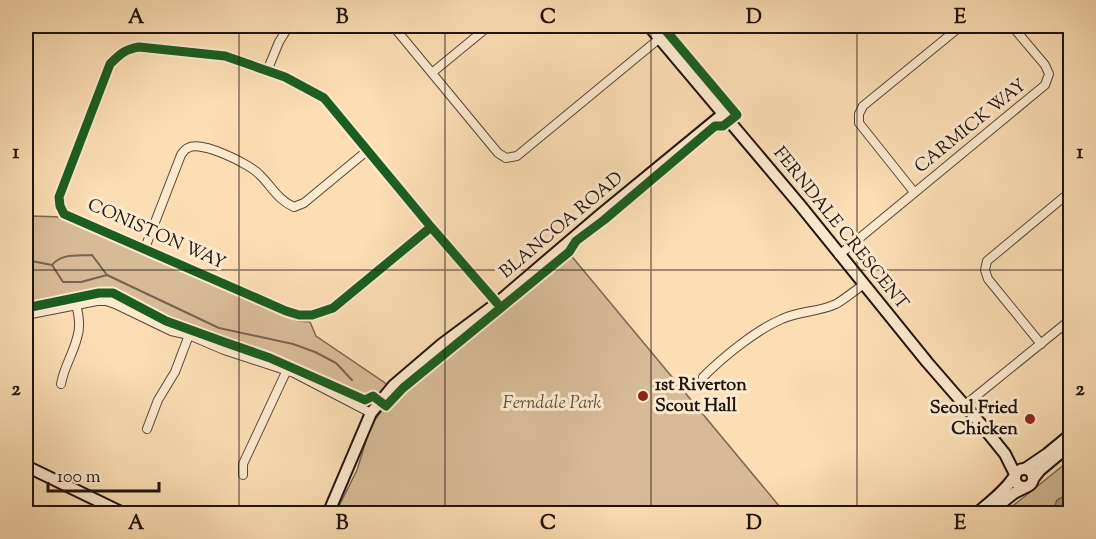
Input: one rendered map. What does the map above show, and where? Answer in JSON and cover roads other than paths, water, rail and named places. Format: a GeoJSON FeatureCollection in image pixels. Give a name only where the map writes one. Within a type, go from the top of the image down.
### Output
{"type":"FeatureCollection","features":[{"type":"Feature","properties":{"kind":"street"},"geometry":{"type":"LineString","coordinates":[[393,26],[498,153],[506,158],[517,156],[660,38]]}},
{"type":"Feature","properties":{"kind":"street"},"geometry":{"type":"LineString","coordinates":[[433,72],[489,26]]}},
{"type":"Feature","properties":{"kind":"street","name":"FERNDALE CRESCENT"},"geometry":{"type":"LineString","coordinates":[[649,26],[1020,472]]}},
{"type":"Feature","properties":{"kind":"street","name":"CARMICK WAY"},"geometry":{"type":"LineString","coordinates":[[914,192],[859,123],[859,114],[863,106],[962,26]]}},
{"type":"Feature","properties":{"kind":"street","name":"CARMICK WAY"},"geometry":{"type":"LineString","coordinates":[[839,255],[1045,85],[1048,74],[1045,65],[1012,26]]}},
{"type":"Feature","properties":{"kind":"street"},"geometry":{"type":"LineString","coordinates":[[267,70],[287,28]]}},
{"type":"Feature","properties":{"kind":"street","name":"CONISTON WAY"},"geometry":{"type":"LineString","coordinates":[[431,227],[333,308],[312,315],[299,315],[64,214],[59,197],[110,64],[122,52],[139,47],[225,56],[285,77],[324,98],[497,303]]}},
{"type":"Feature","properties":{"kind":"street","name":"BLANCOA ROAD"},"geometry":{"type":"LineString","coordinates":[[328,513],[371,413],[394,385],[442,344],[497,303],[600,214],[723,114]]}},
{"type":"Feature","properties":{"kind":"street"},"geometry":{"type":"LineString","coordinates":[[145,248],[181,155],[188,148],[199,146],[239,160],[260,174],[284,203],[294,207],[304,203],[368,150]]}},
{"type":"Feature","properties":{"kind":"street"},"geometry":{"type":"LineString","coordinates":[[1041,344],[988,279],[985,270],[987,261],[1071,192]]}},
{"type":"Feature","properties":{"kind":"street"},"geometry":{"type":"LineString","coordinates":[[703,377],[719,361],[767,326],[784,318],[836,304],[863,285]]}},
{"type":"Feature","properties":{"kind":"street"},"geometry":{"type":"LineString","coordinates":[[26,315],[76,304],[106,301],[171,331],[189,335],[224,350],[294,374],[371,413]]}},
{"type":"Feature","properties":{"kind":"street"},"geometry":{"type":"LineString","coordinates":[[61,384],[63,372],[79,331],[76,304]]}},
{"type":"Feature","properties":{"kind":"street"},"geometry":{"type":"LineString","coordinates":[[965,405],[1071,320]]}},
{"type":"Feature","properties":{"kind":"street"},"geometry":{"type":"LineString","coordinates":[[147,429],[158,400],[175,372],[189,335]]}},
{"type":"Feature","properties":{"kind":"street"},"geometry":{"type":"LineString","coordinates":[[243,475],[243,464],[286,372]]}},
{"type":"Feature","properties":{"kind":"street"},"geometry":{"type":"LineString","coordinates":[[976,513],[1001,493],[1020,472],[1071,435]]}},
{"type":"Feature","properties":{"kind":"street"},"geometry":{"type":"LineString","coordinates":[[988,513],[1030,483],[1040,470],[1071,445]]}},
{"type":"Feature","properties":{"kind":"street"},"geometry":{"type":"LineString","coordinates":[[26,466],[104,509],[124,513]]}},
{"type":"Feature","properties":{"kind":"street"},"geometry":{"type":"LineString","coordinates":[[1020,472],[1031,473],[1030,483]]}},
{"type":"Feature","properties":{"kind":"street"},"geometry":{"type":"LineString","coordinates":[[1020,472],[1016,483],[1019,486],[1030,483]]}},
{"type":"Feature","properties":{"kind":"waterway"},"geometry":{"type":"LineString","coordinates":[[52,265],[65,257],[92,255],[107,275]]}},
{"type":"Feature","properties":{"kind":"waterway"},"geometry":{"type":"LineString","coordinates":[[26,260],[52,265]]}},
{"type":"Feature","properties":{"kind":"waterway"},"geometry":{"type":"LineString","coordinates":[[52,265],[63,282],[81,282],[107,275],[219,328],[293,344],[315,352],[336,363],[352,380]]}},
{"type":"Feature","properties":{"kind":"place","name":"1st Riverton Scout Hall"},"geometry":{"type":"Point","coordinates":[643,396]}},
{"type":"Feature","properties":{"kind":"place","name":"Seoul Fried Chicken"},"geometry":{"type":"Point","coordinates":[1030,419]}},
{"type":"Feature","properties":{"kind":"park label","name":"Ferndale Park"},"geometry":{"type":"Point","coordinates":[552,404]}}]}
